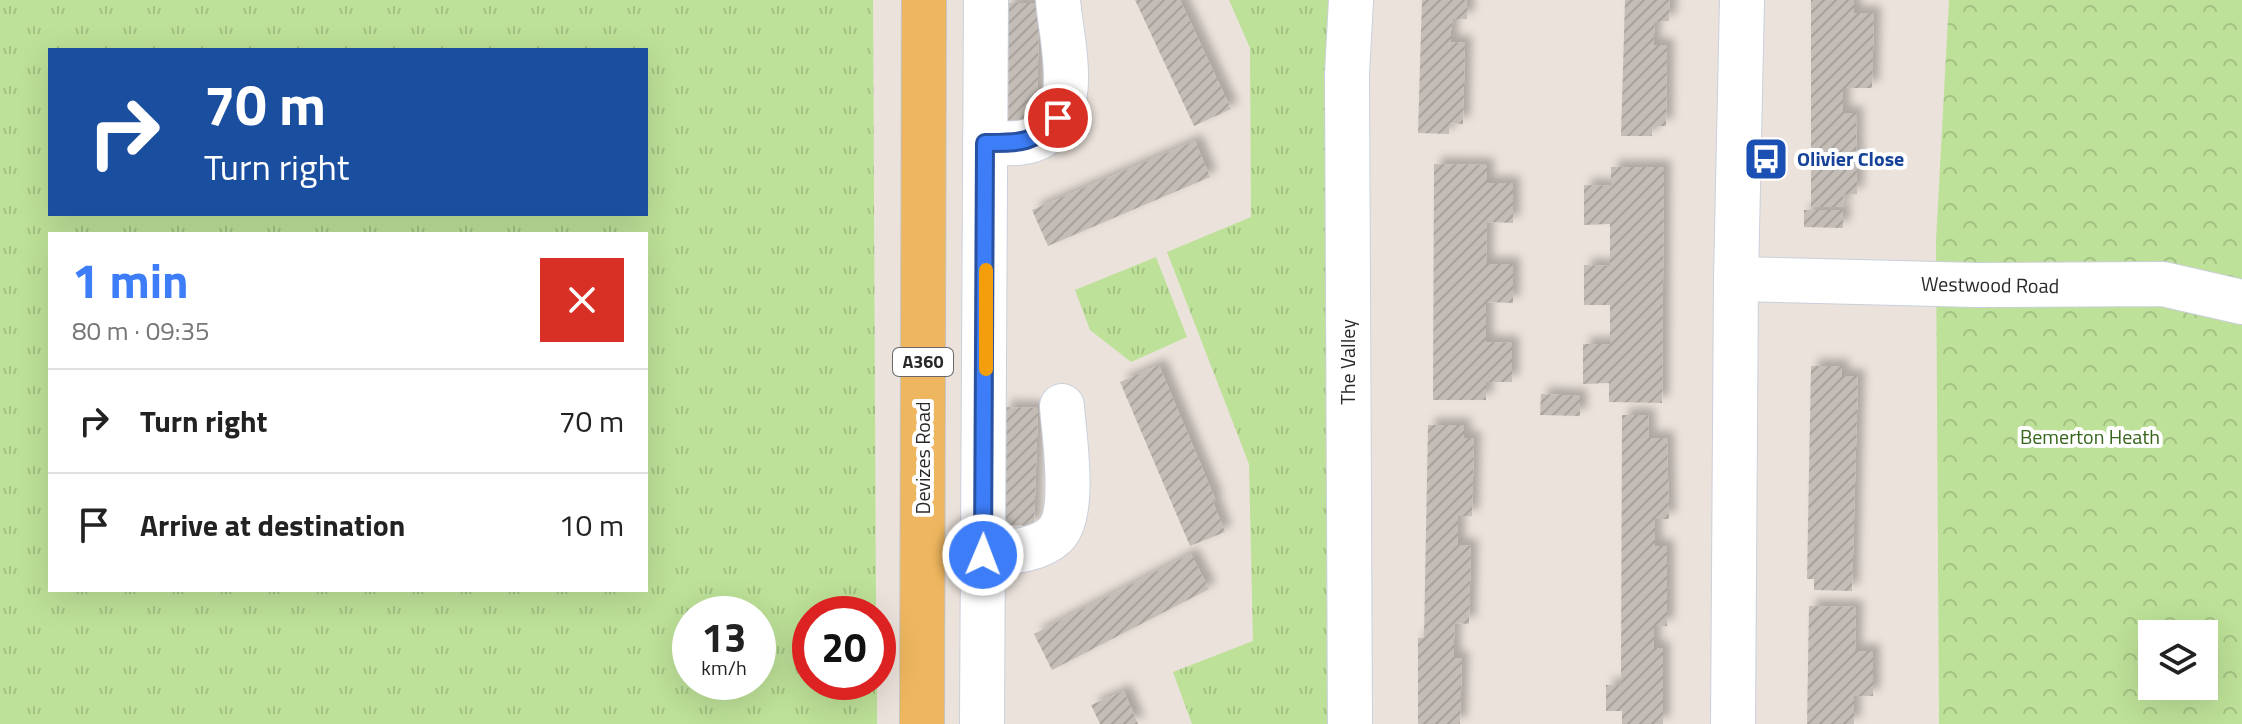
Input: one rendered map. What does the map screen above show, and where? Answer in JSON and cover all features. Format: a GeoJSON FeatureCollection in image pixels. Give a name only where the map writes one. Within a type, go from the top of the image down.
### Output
{"type":"FeatureCollection","features":[{"type":"Feature","properties":{"kind":"main road","name":"Devizes Road"},"geometry":{"type":"LineString","coordinates":[[922,724],[924,0]]}},
{"type":"Feature","properties":{"kind":"street"},"geometry":{"type":"LineString","coordinates":[[982,724],[986,0]]}},
{"type":"Feature","properties":{"kind":"street"},"geometry":{"type":"LineString","coordinates":[[985,143],[1018,143],[1041,136],[1058,118],[1066,96],[1058,0]]}},
{"type":"Feature","properties":{"kind":"street","name":"The Valley"},"geometry":{"type":"LineString","coordinates":[[1350,724],[1347,74],[1351,0]]}},
{"type":"Feature","properties":{"kind":"street"},"geometry":{"type":"LineString","coordinates":[[1733,724],[1736,279],[1742,0]]}},
{"type":"Feature","properties":{"kind":"street","name":"Westwood Road"},"geometry":{"type":"LineString","coordinates":[[1736,279],[1977,285],[2163,284],[2242,302]]}},
{"type":"Feature","properties":{"kind":"street"},"geometry":{"type":"LineString","coordinates":[[983,555],[1030,548],[1055,535],[1068,514],[1062,406]]}},
{"type":"Feature","properties":{"kind":"green space"},"geometry":{"type":"Polygon","coordinates":[[[0,0],[873,0],[876,596],[792,596],[792,700],[877,700],[877,724],[0,724],[0,0]]]}},
{"type":"Feature","properties":{"kind":"green space"},"geometry":{"type":"Polygon","coordinates":[[[1229,0],[1336,0],[1331,724],[1192,724],[1173,672],[1253,641],[1249,464],[1167,252],[1251,217],[1250,48],[1229,0]]]}},
{"type":"Feature","properties":{"kind":"green space","name":"Bemerton Heath"},"geometry":{"type":"Polygon","coordinates":[[[1949,0],[2242,0],[2242,724],[1939,724],[1936,241],[1949,0]]]}},
{"type":"Feature","properties":{"kind":"green space"},"geometry":{"type":"Polygon","coordinates":[[[1156,257],[1187,337],[1131,362],[1090,330],[1075,290],[1156,257]]]}},
{"type":"Feature","properties":{"kind":"building"},"geometry":{"type":"Polygon","coordinates":[[[1135,0],[1180,0],[1231,109],[1194,126],[1135,0]]]}},
{"type":"Feature","properties":{"kind":"building"},"geometry":{"type":"Polygon","coordinates":[[[1422,0],[1467,0],[1467,19],[1453,19],[1451,31],[1451,42],[1465,43],[1463,124],[1449,123],[1449,134],[1418,133],[1422,0]]]}},
{"type":"Feature","properties":{"kind":"building"},"geometry":{"type":"Polygon","coordinates":[[[1625,0],[1670,0],[1669,21],[1655,22],[1653,45],[1667,45],[1666,126],[1652,126],[1652,136],[1621,136],[1625,0]]]}},
{"type":"Feature","properties":{"kind":"building"},"geometry":{"type":"Polygon","coordinates":[[[1811,0],[1854,0],[1854,13],[1874,13],[1872,88],[1843,88],[1843,113],[1856,113],[1857,194],[1843,194],[1844,207],[1811,207],[1811,0]]]}},
{"type":"Feature","properties":{"kind":"building"},"geometry":{"type":"Polygon","coordinates":[[[1006,3],[1039,3],[1037,122],[1005,121],[1006,3]]]}},
{"type":"Feature","properties":{"kind":"building"},"geometry":{"type":"Polygon","coordinates":[[[1195,141],[1210,177],[1048,246],[1032,210],[1195,141]]]}},
{"type":"Feature","properties":{"kind":"building"},"geometry":{"type":"Polygon","coordinates":[[[1434,164],[1487,165],[1487,183],[1513,183],[1513,223],[1487,222],[1486,264],[1513,264],[1513,303],[1486,302],[1486,342],[1512,343],[1512,382],[1486,382],[1486,400],[1433,400],[1434,164]]]}},
{"type":"Feature","properties":{"kind":"building"},"geometry":{"type":"Polygon","coordinates":[[[1611,167],[1664,167],[1662,403],[1609,402],[1609,383],[1583,384],[1583,344],[1610,344],[1610,305],[1584,305],[1584,265],[1610,266],[1610,224],[1584,225],[1584,185],[1611,186],[1611,167]]]}},
{"type":"Feature","properties":{"kind":"building"},"geometry":{"type":"Polygon","coordinates":[[[1804,210],[1843,210],[1843,228],[1804,227],[1804,210]]]}},
{"type":"Feature","properties":{"kind":"building"},"geometry":{"type":"Polygon","coordinates":[[[1159,365],[1216,501],[1213,502],[1225,532],[1190,546],[1120,382],[1159,365]]]}},
{"type":"Feature","properties":{"kind":"building"},"geometry":{"type":"Polygon","coordinates":[[[1811,366],[1842,366],[1842,376],[1858,376],[1852,591],[1814,590],[1814,579],[1807,579],[1811,366]]]}},
{"type":"Feature","properties":{"kind":"building"},"geometry":{"type":"Polygon","coordinates":[[[1541,394],[1580,396],[1580,416],[1540,415],[1541,394]]]}},
{"type":"Feature","properties":{"kind":"building"},"geometry":{"type":"Polygon","coordinates":[[[1004,407],[1038,408],[1034,526],[1000,525],[1004,407]]]}},
{"type":"Feature","properties":{"kind":"building"},"geometry":{"type":"Polygon","coordinates":[[[1622,415],[1648,415],[1649,438],[1667,438],[1669,519],[1655,519],[1655,546],[1667,546],[1667,626],[1654,626],[1654,648],[1663,648],[1663,724],[1622,724],[1622,711],[1606,711],[1606,685],[1621,685],[1622,415]]]}},
{"type":"Feature","properties":{"kind":"building"},"geometry":{"type":"Polygon","coordinates":[[[1428,425],[1464,425],[1464,438],[1474,438],[1472,516],[1458,516],[1458,545],[1471,546],[1469,624],[1455,623],[1454,639],[1454,658],[1462,658],[1460,724],[1418,724],[1418,638],[1424,638],[1428,425]]]}},
{"type":"Feature","properties":{"kind":"building"},"geometry":{"type":"Polygon","coordinates":[[[1191,554],[1209,589],[1052,670],[1034,634],[1191,554]]]}},
{"type":"Feature","properties":{"kind":"building"},"geometry":{"type":"Polygon","coordinates":[[[1809,606],[1856,607],[1855,651],[1873,651],[1873,696],[1854,696],[1854,724],[1807,724],[1809,606]]]}},
{"type":"Feature","properties":{"kind":"building"},"geometry":{"type":"Polygon","coordinates":[[[1124,691],[1138,724],[1100,724],[1091,705],[1124,691]]]}},
{"type":"Feature","properties":{"kind":"slow traffic"},"geometry":{"type":"LineString","coordinates":[[986,270],[986,369]]}},
{"type":"Feature","properties":{"kind":"place","name":"Olivier Close"},"geometry":{"type":"Point","coordinates":[1766,159]}},
{"type":"Feature","properties":{"kind":"route"},"geometry":{"type":"LineString","coordinates":[[983,555],[985,143],[1018,143],[1041,136],[1058,118]]}}]}
